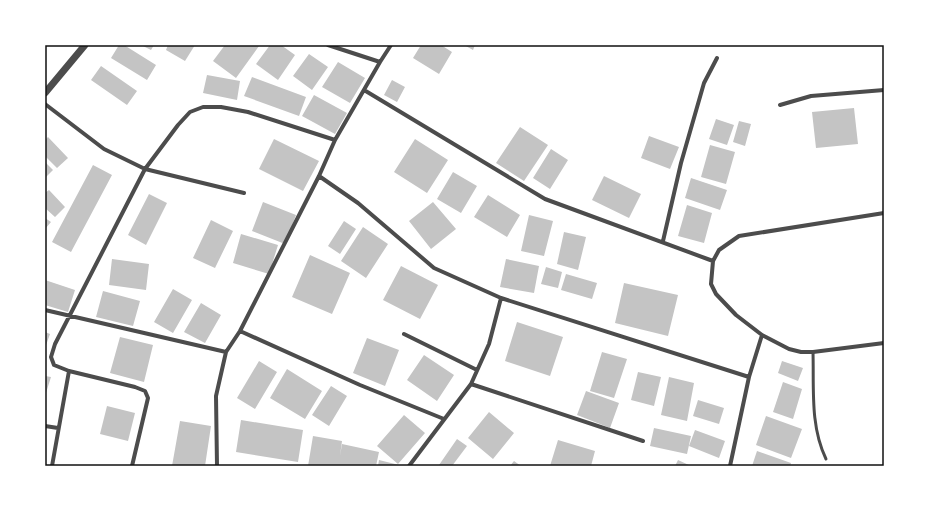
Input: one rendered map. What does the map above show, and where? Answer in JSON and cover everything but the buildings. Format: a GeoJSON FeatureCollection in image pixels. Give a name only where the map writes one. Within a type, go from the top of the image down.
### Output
{"type":"FeatureCollection","features":[{"type":"Feature","properties":{"kind":"street"},"geometry":{"type":"LineString","coordinates":[[45,93],[85,45]]}},
{"type":"Feature","properties":{"kind":"street"},"geometry":{"type":"LineString","coordinates":[[328,45],[380,62]]}},
{"type":"Feature","properties":{"kind":"street"},"geometry":{"type":"LineString","coordinates":[[217,466],[216,396],[226,352],[240,331],[319,176],[335,140],[391,45]]}},
{"type":"Feature","properties":{"kind":"street"},"geometry":{"type":"LineString","coordinates":[[663,241],[681,163],[704,83],[717,58]]}},
{"type":"Feature","properties":{"kind":"street"},"geometry":{"type":"LineString","coordinates":[[364,90],[545,199],[663,241],[713,261]]}},
{"type":"Feature","properties":{"kind":"street"},"geometry":{"type":"LineString","coordinates":[[780,105],[811,96],[884,90]]}},
{"type":"Feature","properties":{"kind":"street"},"geometry":{"type":"LineString","coordinates":[[45,104],[104,149],[145,170],[244,193]]}},
{"type":"Feature","properties":{"kind":"street"},"geometry":{"type":"LineString","coordinates":[[132,466],[148,398],[145,391],[135,386],[69,371],[54,364],[51,357],[55,344],[71,316],[145,170],[178,125],[190,112],[203,107],[221,107],[248,112],[335,140]]}},
{"type":"Feature","properties":{"kind":"street"},"geometry":{"type":"LineString","coordinates":[[319,176],[358,203],[434,268],[501,298],[749,377]]}},
{"type":"Feature","properties":{"kind":"street"},"geometry":{"type":"LineString","coordinates":[[884,213],[739,236],[719,250],[713,261],[711,284],[716,294],[736,315],[762,336],[789,349],[801,352],[814,352],[884,343]]}},
{"type":"Feature","properties":{"kind":"street"},"geometry":{"type":"LineString","coordinates":[[409,466],[471,384],[489,344],[501,298]]}},
{"type":"Feature","properties":{"kind":"street"},"geometry":{"type":"LineString","coordinates":[[45,310],[226,352]]}},
{"type":"Feature","properties":{"kind":"street"},"geometry":{"type":"LineString","coordinates":[[240,331],[360,386],[444,419]]}},
{"type":"Feature","properties":{"kind":"street"},"geometry":{"type":"LineString","coordinates":[[404,334],[477,370]]}},
{"type":"Feature","properties":{"kind":"street"},"geometry":{"type":"LineString","coordinates":[[730,466],[749,377],[762,336]]}},
{"type":"Feature","properties":{"kind":"street"},"geometry":{"type":"LineString","coordinates":[[52,466],[69,371]]}},
{"type":"Feature","properties":{"kind":"street"},"geometry":{"type":"LineString","coordinates":[[471,384],[643,441]]}},
{"type":"Feature","properties":{"kind":"street"},"geometry":{"type":"LineString","coordinates":[[45,426],[58,428]]}},
{"type":"Feature","properties":{"kind":"lane"},"geometry":{"type":"LineString","coordinates":[[814,352],[814,418],[819,446],[826,459]]}}]}
